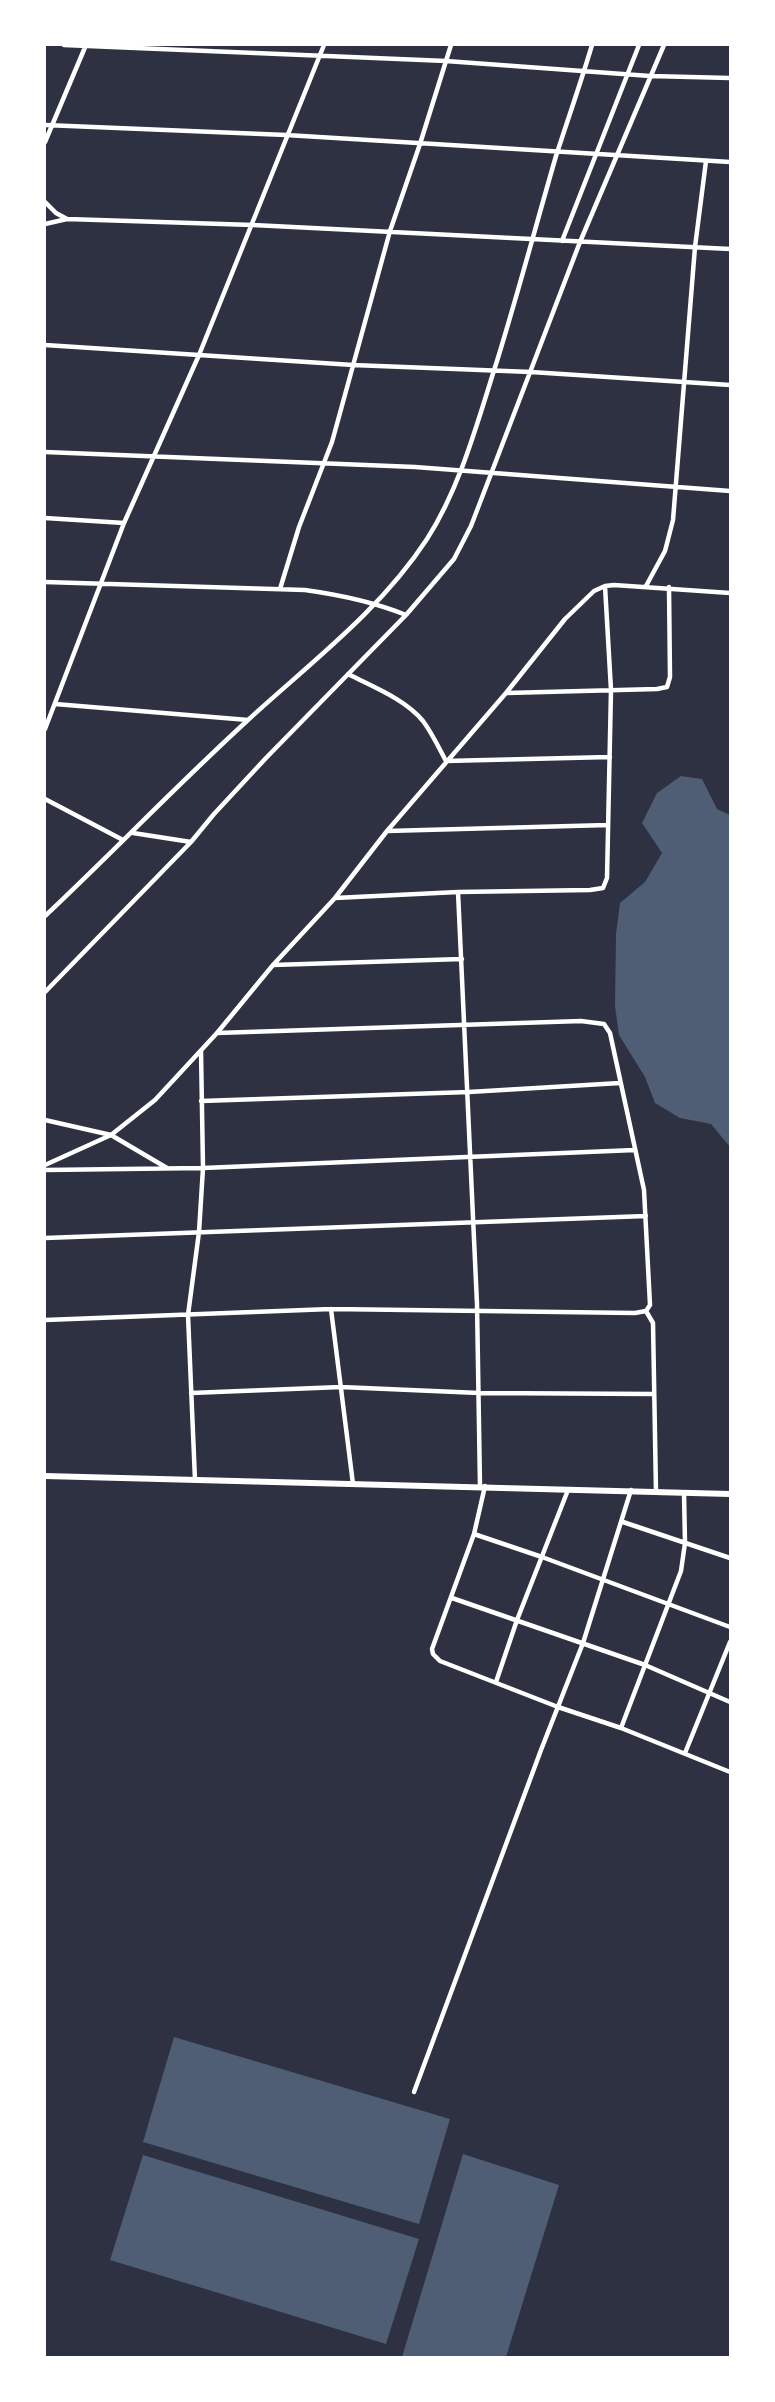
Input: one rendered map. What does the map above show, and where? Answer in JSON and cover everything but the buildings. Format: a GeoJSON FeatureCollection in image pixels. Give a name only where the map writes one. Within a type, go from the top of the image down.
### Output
{"type":"FeatureCollection","features":[{"type":"Feature","properties":{"kind":"main road"},"geometry":{"type":"LineString","coordinates":[[45,1476],[730,1494]]}},
{"type":"Feature","properties":{"kind":"street"},"geometry":{"type":"LineString","coordinates":[[64,45],[446,61],[650,76],[730,78]]}},
{"type":"Feature","properties":{"kind":"street"},"geometry":{"type":"LineString","coordinates":[[45,142],[48,125],[86,45]]}},
{"type":"Feature","properties":{"kind":"street"},"geometry":{"type":"LineString","coordinates":[[45,729],[124,523],[199,355],[324,45]]}},
{"type":"Feature","properties":{"kind":"street"},"geometry":{"type":"LineString","coordinates":[[280,589],[299,526],[324,463],[390,231],[451,45]]}},
{"type":"Feature","properties":{"kind":"street"},"geometry":{"type":"LineString","coordinates":[[45,916],[248,720],[376,604],[428,536],[460,470],[494,370],[557,153],[592,45]]}},
{"type":"Feature","properties":{"kind":"street"},"geometry":{"type":"LineString","coordinates":[[561,241],[639,45]]}},
{"type":"Feature","properties":{"kind":"street"},"geometry":{"type":"LineString","coordinates":[[45,992],[191,842],[214,813],[266,758],[406,615],[461,548],[580,242],[664,45]]}},
{"type":"Feature","properties":{"kind":"street"},"geometry":{"type":"LineString","coordinates":[[48,125],[286,135],[730,162]]}},
{"type":"Feature","properties":{"kind":"street"},"geometry":{"type":"LineString","coordinates":[[646,586],[659,565],[670,536],[695,247],[706,161]]}},
{"type":"Feature","properties":{"kind":"street"},"geometry":{"type":"LineString","coordinates":[[45,202],[56,213],[67,219]]}},
{"type":"Feature","properties":{"kind":"street"},"geometry":{"type":"LineString","coordinates":[[45,224],[67,219],[252,225],[730,249]]}},
{"type":"Feature","properties":{"kind":"street"},"geometry":{"type":"LineString","coordinates":[[45,345],[353,365],[531,372],[730,386]]}},
{"type":"Feature","properties":{"kind":"street"},"geometry":{"type":"LineString","coordinates":[[45,452],[460,470],[730,491]]}},
{"type":"Feature","properties":{"kind":"street"},"geometry":{"type":"LineString","coordinates":[[45,518],[124,523]]}},
{"type":"Feature","properties":{"kind":"street"},"geometry":{"type":"LineString","coordinates":[[45,582],[280,589],[336,594],[376,604],[406,615]]}},
{"type":"Feature","properties":{"kind":"street"},"geometry":{"type":"LineString","coordinates":[[335,898],[458,892],[599,890],[603,888],[607,878],[611,690],[605,586]]}},
{"type":"Feature","properties":{"kind":"street"},"geometry":{"type":"LineString","coordinates":[[45,1165],[111,1136],[154,1100],[217,1033],[273,965],[335,898],[387,831],[506,693],[565,619],[594,591],[605,586],[646,586],[730,593]]}},
{"type":"Feature","properties":{"kind":"street"},"geometry":{"type":"LineString","coordinates":[[506,693],[657,689],[669,685],[669,587]]}},
{"type":"Feature","properties":{"kind":"street"},"geometry":{"type":"LineString","coordinates":[[348,674],[405,705],[428,728],[447,761]]}},
{"type":"Feature","properties":{"kind":"street"},"geometry":{"type":"LineString","coordinates":[[55,704],[248,720]]}},
{"type":"Feature","properties":{"kind":"street"},"geometry":{"type":"LineString","coordinates":[[447,761],[610,757]]}},
{"type":"Feature","properties":{"kind":"street"},"geometry":{"type":"LineString","coordinates":[[45,799],[123,840]]}},
{"type":"Feature","properties":{"kind":"street"},"geometry":{"type":"LineString","coordinates":[[387,831],[608,825]]}},
{"type":"Feature","properties":{"kind":"street"},"geometry":{"type":"LineString","coordinates":[[133,833],[191,842]]}},
{"type":"Feature","properties":{"kind":"street"},"geometry":{"type":"LineString","coordinates":[[458,892],[478,1311],[482,1486],[474,1534],[432,1649],[433,1654],[440,1662],[558,1707],[621,1728],[730,1772]]}},
{"type":"Feature","properties":{"kind":"street"},"geometry":{"type":"LineString","coordinates":[[273,965],[462,959]]}},
{"type":"Feature","properties":{"kind":"street"},"geometry":{"type":"LineString","coordinates":[[217,1033],[466,1025],[598,1022],[604,1024],[609,1034],[635,1150],[646,1216],[651,1300],[646,1311]]}},
{"type":"Feature","properties":{"kind":"street"},"geometry":{"type":"LineString","coordinates":[[195,1480],[188,1315],[199,1232],[202,1168],[201,1050]]}},
{"type":"Feature","properties":{"kind":"street"},"geometry":{"type":"LineString","coordinates":[[201,1101],[469,1092],[620,1083]]}},
{"type":"Feature","properties":{"kind":"street"},"geometry":{"type":"LineString","coordinates":[[45,1120],[111,1136],[167,1168]]}},
{"type":"Feature","properties":{"kind":"street"},"geometry":{"type":"LineString","coordinates":[[45,1170],[202,1168],[635,1150]]}},
{"type":"Feature","properties":{"kind":"street"},"geometry":{"type":"LineString","coordinates":[[45,1238],[646,1216]]}},
{"type":"Feature","properties":{"kind":"street"},"geometry":{"type":"LineString","coordinates":[[45,1320],[331,1309],[635,1313],[646,1311]]}},
{"type":"Feature","properties":{"kind":"street"},"geometry":{"type":"LineString","coordinates":[[331,1309],[353,1484]]}},
{"type":"Feature","properties":{"kind":"street"},"geometry":{"type":"LineString","coordinates":[[646,1311],[653,1323],[656,1492]]}},
{"type":"Feature","properties":{"kind":"street"},"geometry":{"type":"LineString","coordinates":[[191,1393],[341,1387],[479,1393],[654,1394]]}},
{"type":"Feature","properties":{"kind":"street"},"geometry":{"type":"LineString","coordinates":[[496,1682],[517,1620],[568,1490]]}},
{"type":"Feature","properties":{"kind":"street"},"geometry":{"type":"LineString","coordinates":[[414,2092],[583,1643],[623,1522],[631,1490]]}},
{"type":"Feature","properties":{"kind":"street"},"geometry":{"type":"LineString","coordinates":[[621,1728],[681,1571],[685,1543],[684,1493]]}},
{"type":"Feature","properties":{"kind":"street"},"geometry":{"type":"LineString","coordinates":[[623,1522],[730,1558]]}},
{"type":"Feature","properties":{"kind":"street"},"geometry":{"type":"LineString","coordinates":[[474,1534],[730,1627]]}},
{"type":"Feature","properties":{"kind":"street"},"geometry":{"type":"LineString","coordinates":[[452,1598],[645,1665],[730,1702]]}},
{"type":"Feature","properties":{"kind":"street"},"geometry":{"type":"LineString","coordinates":[[685,1754],[730,1642]]}},
{"type":"Feature","properties":{"kind":"water"},"geometry":{"type":"Polygon","coordinates":[[[681,776],[702,779],[717,809],[730,815],[730,1147],[711,1124],[680,1118],[655,1103],[645,1077],[619,1035],[615,1006],[616,934],[620,903],[645,882],[662,853],[642,823],[657,793],[681,776]]]}},
{"type":"Feature","properties":{"kind":"water"},"geometry":{"type":"Polygon","coordinates":[[[174,2037],[450,2119],[419,2224],[143,2142],[174,2037]]]}},
{"type":"Feature","properties":{"kind":"water"},"geometry":{"type":"Polygon","coordinates":[[[463,2154],[559,2185],[506,2357],[402,2357],[463,2154]]]}},
{"type":"Feature","properties":{"kind":"water"},"geometry":{"type":"Polygon","coordinates":[[[143,2155],[419,2239],[386,2344],[110,2260],[143,2155]]]}}]}
